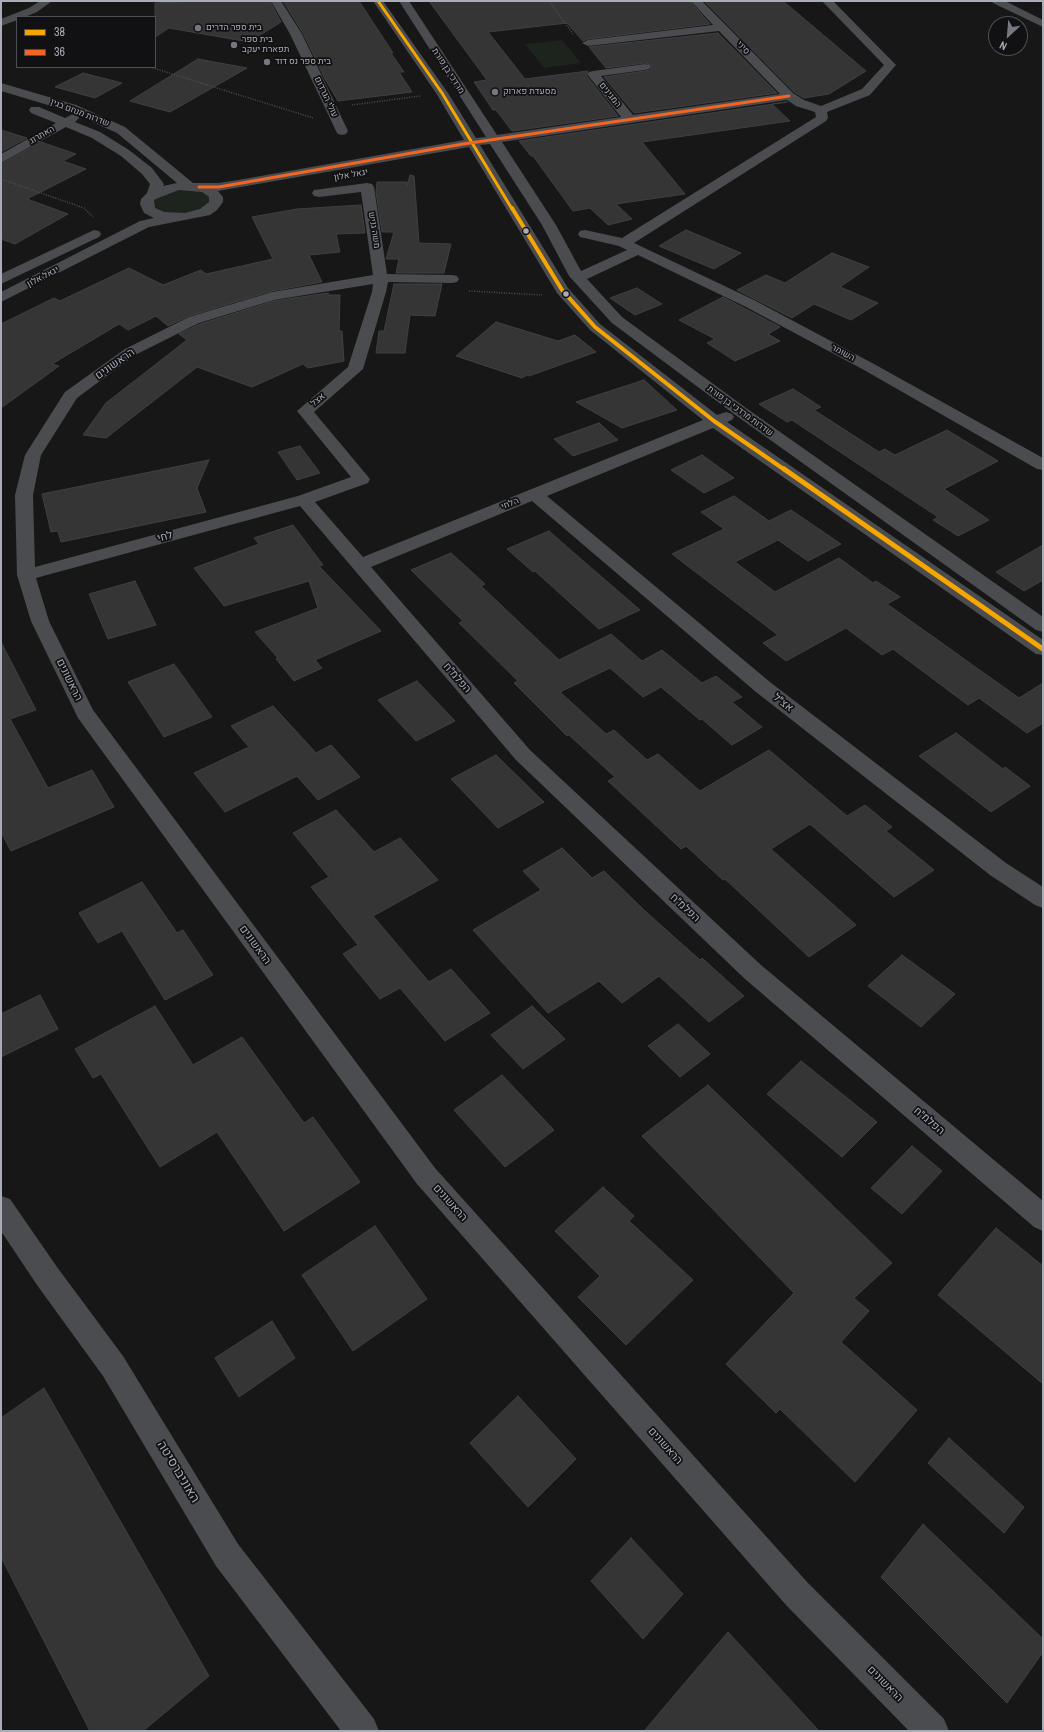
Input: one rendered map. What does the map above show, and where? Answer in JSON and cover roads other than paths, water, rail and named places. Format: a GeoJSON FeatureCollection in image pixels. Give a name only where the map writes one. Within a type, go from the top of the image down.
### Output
{"type":"FeatureCollection","features":[{"type":"Feature","properties":{"kind":"street"},"geometry":{"type":"LineString","coordinates":[[19,16],[33,10],[47,1]]}},
{"type":"Feature","properties":{"kind":"street","name":"עולי הגרדום"},"geometry":{"type":"LineString","coordinates":[[276,1],[296,34],[341,129]]}},
{"type":"Feature","properties":{"kind":"street"},"geometry":{"type":"LineString","coordinates":[[378,1],[442,92],[562,290],[595,327],[714,421],[1043,649]]}},
{"type":"Feature","properties":{"kind":"street","name":"מרדכי בן פורת"},"geometry":{"type":"LineString","coordinates":[[404,1],[493,141]]}},
{"type":"Feature","properties":{"kind":"street","name":"סיני"},"geometry":{"type":"LineString","coordinates":[[696,1],[789,96],[800,103],[821,110]]}},
{"type":"Feature","properties":{"kind":"street"},"geometry":{"type":"LineString","coordinates":[[624,243],[822,118],[821,110],[866,92],[890,65],[827,1]]}},
{"type":"Feature","properties":{"kind":"street"},"geometry":{"type":"LineString","coordinates":[[997,1],[1043,24]]}},
{"type":"Feature","properties":{"kind":"street"},"geometry":{"type":"LineString","coordinates":[[1,24],[16,17]]}},
{"type":"Feature","properties":{"kind":"street"},"geometry":{"type":"LineString","coordinates":[[588,43],[722,27]]}},
{"type":"Feature","properties":{"kind":"street","name":"המגינים"},"geometry":{"type":"LineString","coordinates":[[630,120],[593,74],[645,67]]}},
{"type":"Feature","properties":{"kind":"street","name":"שדרות מנחם בגין"},"geometry":{"type":"LineString","coordinates":[[1,87],[83,113],[121,130],[194,186],[213,193],[216,197],[227,200]]}},
{"type":"Feature","properties":{"kind":"street","name":"יגאל אלון"},"geometry":{"type":"LineString","coordinates":[[150,199],[169,188],[225,186],[474,143],[789,96]]}},
{"type":"Feature","properties":{"kind":"street","name":"שדרות מנחם בגין"},"geometry":{"type":"LineString","coordinates":[[1,99],[32,109],[96,135],[147,171],[157,184],[150,199]]}},
{"type":"Feature","properties":{"kind":"street","name":"האתרוג"},"geometry":{"type":"LineString","coordinates":[[1,159],[64,122],[83,113]]}},
{"type":"Feature","properties":{"kind":"street","name":"שדרות מרדכי בן פורת"},"geometry":{"type":"LineString","coordinates":[[493,141],[549,225],[578,278],[617,320],[740,411],[1043,626]]}},
{"type":"Feature","properties":{"kind":"street","name":"יגאל אלון"},"geometry":{"type":"LineString","coordinates":[[227,200],[342,176],[463,158],[486,166]]}},
{"type":"Feature","properties":{"kind":"street","name":"משה גניש"},"geometry":{"type":"LineString","coordinates":[[324,169],[342,176],[361,188],[367,187],[381,278]]}},
{"type":"Feature","properties":{"kind":"street"},"geometry":{"type":"LineString","coordinates":[[319,192],[361,188]]}},
{"type":"Feature","properties":{"kind":"street"},"geometry":{"type":"LineString","coordinates":[[128,218],[150,199]]}},
{"type":"Feature","properties":{"kind":"street"},"geometry":{"type":"LineString","coordinates":[[150,199],[149,210],[156,215],[173,218],[185,218],[205,212],[227,200]]}},
{"type":"Feature","properties":{"kind":"street","name":"יגאל אלון"},"geometry":{"type":"LineString","coordinates":[[1,298],[145,224],[173,218]]}},
{"type":"Feature","properties":{"kind":"street","name":"יגאל אלון"},"geometry":{"type":"LineString","coordinates":[[1,280],[104,229]]}},
{"type":"Feature","properties":{"kind":"street","name":"השומר"},"geometry":{"type":"LineString","coordinates":[[586,234],[624,243],[749,303],[862,363],[1043,465]]}},
{"type":"Feature","properties":{"kind":"street"},"geometry":{"type":"LineString","coordinates":[[578,278],[638,250]]}},
{"type":"Feature","properties":{"kind":"street","name":"הראשונים"},"geometry":{"type":"LineString","coordinates":[[452,279],[381,278],[272,296],[194,320],[130,352],[71,395],[33,454],[24,495],[26,575],[40,622],[85,713],[426,1176],[797,1594],[932,1731]]}},
{"type":"Feature","properties":{"kind":"street","name":"אצל"},"geometry":{"type":"LineString","coordinates":[[304,500],[362,479],[305,411],[354,370],[379,292],[381,278]]}},
{"type":"Feature","properties":{"kind":"street","name":"הלחי"},"geometry":{"type":"LineString","coordinates":[[360,565],[740,411]]}},
{"type":"Feature","properties":{"kind":"street","name":"אצ\"ל"},"geometry":{"type":"LineString","coordinates":[[534,494],[762,687],[998,869],[1043,899]]}},
{"type":"Feature","properties":{"kind":"street"},"geometry":{"type":"LineString","coordinates":[[304,500],[360,565]]}},
{"type":"Feature","properties":{"kind":"street","name":"לחי"},"geometry":{"type":"LineString","coordinates":[[26,575],[304,500]]}},
{"type":"Feature","properties":{"kind":"street","name":"הפלמ\"ח"},"geometry":{"type":"LineString","coordinates":[[360,565],[523,755],[753,972],[1043,1218]]}},
{"type":"Feature","properties":{"kind":"street","name":"האוניברסיטה"},"geometry":{"type":"LineString","coordinates":[[1,1208],[46,1276],[113,1366],[227,1555],[362,1731]]}},
{"type":"Feature","properties":{"kind":"place","name":"בית ספר הדרים"},"geometry":{"type":"Point","coordinates":[198,28]}},
{"type":"Feature","properties":{"kind":"place","name":"בית ספר תפארת יעקב"},"geometry":{"type":"Point","coordinates":[234,45]}},
{"type":"Feature","properties":{"kind":"place","name":"בית ספר נס דוד"},"geometry":{"type":"Point","coordinates":[267,62]}},
{"type":"Feature","properties":{"kind":"place","name":"מסעדת פארוק"},"geometry":{"type":"Point","coordinates":[495,92]}}]}
